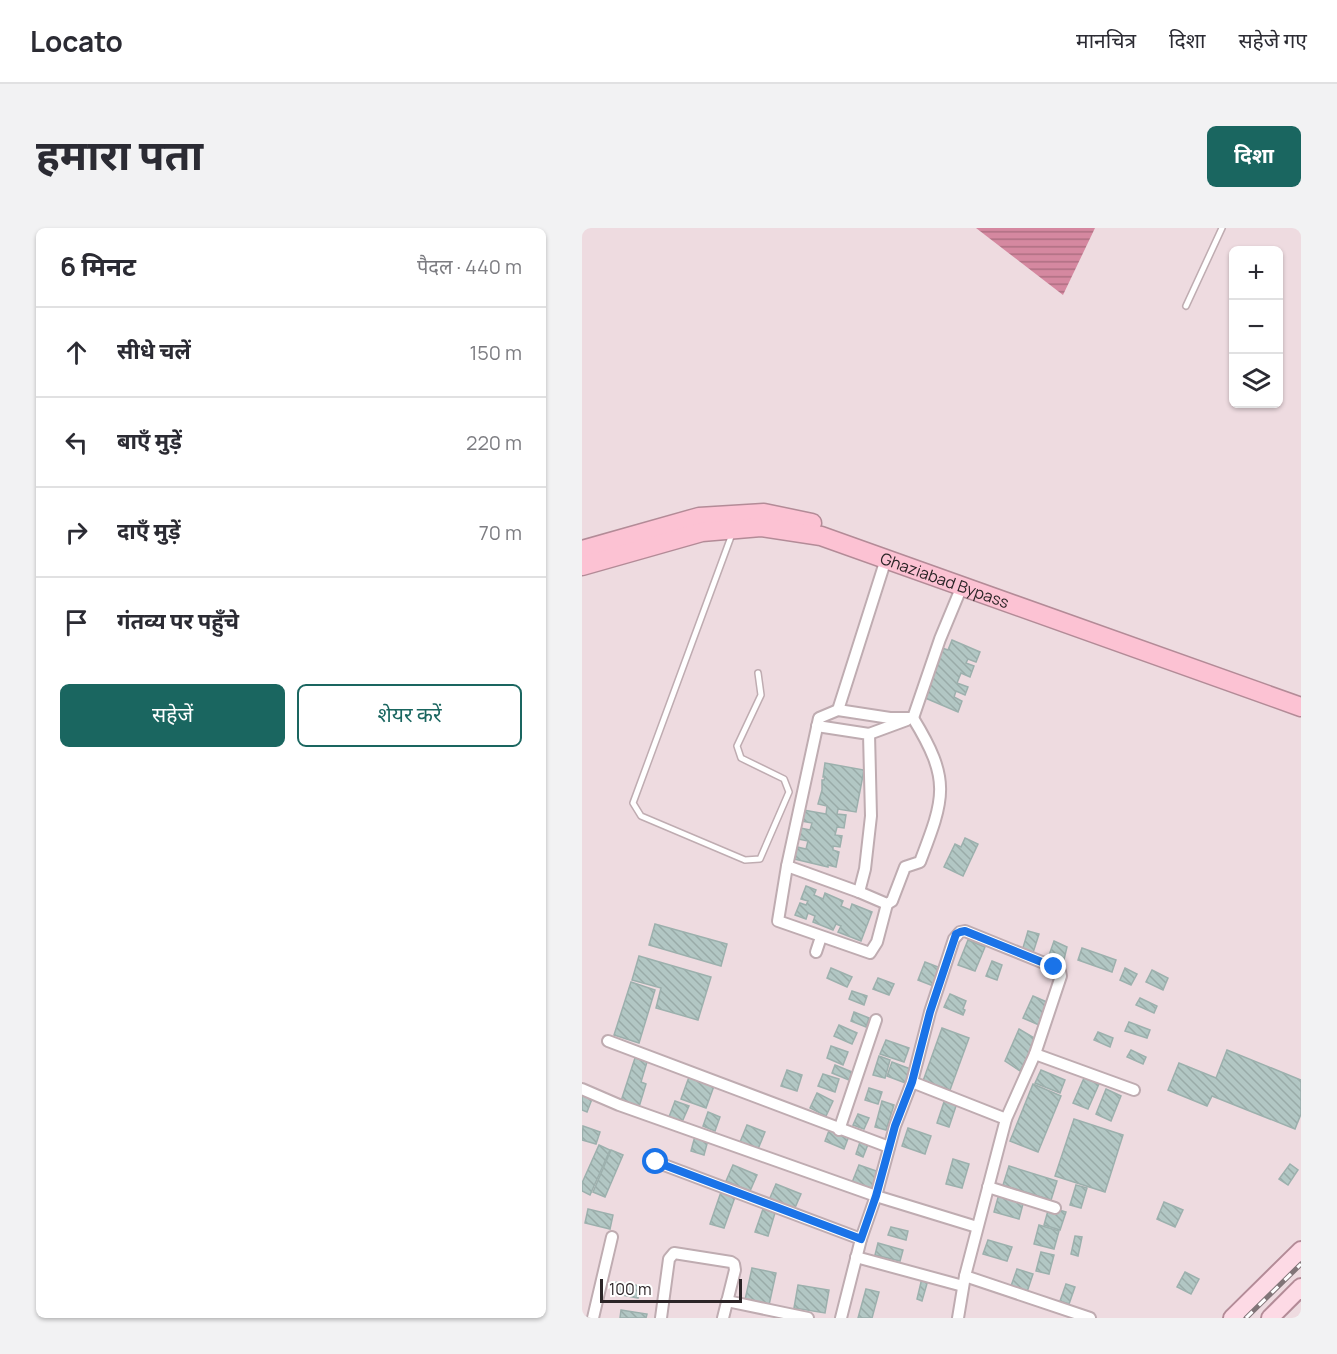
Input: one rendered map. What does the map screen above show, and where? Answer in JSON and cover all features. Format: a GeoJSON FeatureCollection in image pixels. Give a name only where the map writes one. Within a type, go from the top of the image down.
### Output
{"type":"FeatureCollection","features":[{"type":"Feature","properties":{"kind":"highway","name":"Ghaziabad Bypass"},"geometry":{"type":"LineString","coordinates":[[582,550],[699,517],[764,513],[816,524],[1301,707]]}},
{"type":"Feature","properties":{"kind":"highway","name":"Ghaziabad Bypass"},"geometry":{"type":"LineString","coordinates":[[582,566],[702,532],[761,527],[821,536],[962,586],[1021,602],[1301,694]]}},
{"type":"Feature","properties":{"kind":"main road"},"geometry":{"type":"LineString","coordinates":[[1232,1318],[1301,1250]]}},
{"type":"Feature","properties":{"kind":"main road"},"geometry":{"type":"LineString","coordinates":[[1270,1318],[1301,1287]]}},
{"type":"Feature","properties":{"kind":"street"},"geometry":{"type":"LineString","coordinates":[[838,710],[886,559]]}},
{"type":"Feature","properties":{"kind":"street"},"geometry":{"type":"LineString","coordinates":[[913,718],[890,718],[838,710],[819,718],[787,866],[778,921],[870,953],[877,942],[887,904],[892,901],[905,867],[921,862],[940,803],[939,777],[933,756],[913,718],[940,639],[962,586]]}},
{"type":"Feature","properties":{"kind":"street"},"geometry":{"type":"LineString","coordinates":[[818,726],[869,734],[913,718]]}},
{"type":"Feature","properties":{"kind":"street"},"geometry":{"type":"LineString","coordinates":[[859,892],[871,816],[869,734]]}},
{"type":"Feature","properties":{"kind":"street"},"geometry":{"type":"LineString","coordinates":[[787,866],[887,904]]}},
{"type":"Feature","properties":{"kind":"street"},"geometry":{"type":"LineString","coordinates":[[841,1318],[861,1239],[912,1082],[930,1012],[954,939],[960,932],[965,931],[1060,971],[1060,984],[1035,1054],[1006,1119],[977,1227],[958,1318]]}},
{"type":"Feature","properties":{"kind":"street"},"geometry":{"type":"LineString","coordinates":[[816,952],[821,937]]}},
{"type":"Feature","properties":{"kind":"street"},"geometry":{"type":"LineString","coordinates":[[839,1130],[876,1020]]}},
{"type":"Feature","properties":{"kind":"street"},"geometry":{"type":"LineString","coordinates":[[608,1041],[889,1147]]}},
{"type":"Feature","properties":{"kind":"street"},"geometry":{"type":"LineString","coordinates":[[1035,1054],[1134,1090]]}},
{"type":"Feature","properties":{"kind":"street"},"geometry":{"type":"LineString","coordinates":[[912,1082],[1006,1119]]}},
{"type":"Feature","properties":{"kind":"street"},"geometry":{"type":"LineString","coordinates":[[582,1089],[619,1105],[876,1196],[977,1227]]}},
{"type":"Feature","properties":{"kind":"street"},"geometry":{"type":"LineString","coordinates":[[656,1162],[861,1239]]}},
{"type":"Feature","properties":{"kind":"street"},"geometry":{"type":"LineString","coordinates":[[988,1187],[1056,1208]]}},
{"type":"Feature","properties":{"kind":"street"},"geometry":{"type":"LineString","coordinates":[[593,1318],[612,1237]]}},
{"type":"Feature","properties":{"kind":"street"},"geometry":{"type":"LineString","coordinates":[[661,1318],[669,1259],[674,1253],[734,1264],[735,1270],[723,1318]]}},
{"type":"Feature","properties":{"kind":"street"},"geometry":{"type":"LineString","coordinates":[[856,1257],[964,1281],[1090,1318]]}},
{"type":"Feature","properties":{"kind":"street"},"geometry":{"type":"LineString","coordinates":[[727,1301],[808,1318]]}},
{"type":"Feature","properties":{"kind":"lane"},"geometry":{"type":"LineString","coordinates":[[1186,306],[1222,228]]}},
{"type":"Feature","properties":{"kind":"lane"},"geometry":{"type":"LineString","coordinates":[[734,529],[633,802],[641,816],[746,860],[760,859],[789,792],[784,779],[741,758],[737,746],[761,695],[758,673]]}},
{"type":"Feature","properties":{"kind":"shaded area"},"geometry":{"type":"Polygon","coordinates":[[[976,228],[1095,228],[1063,295],[976,228]]]}},
{"type":"Feature","properties":{"kind":"building"},"geometry":{"type":"Polygon","coordinates":[[[952,640],[980,652],[976,662],[968,659],[966,663],[974,666],[970,677],[961,673],[957,683],[968,687],[965,695],[956,691],[954,697],[962,701],[958,712],[923,697],[940,659],[938,658],[942,648],[948,650],[952,640]]]}},
{"type":"Feature","properties":{"kind":"building"},"geometry":{"type":"Polygon","coordinates":[[[825,763],[864,770],[856,812],[838,809],[837,814],[846,815],[844,828],[837,827],[835,835],[842,836],[840,847],[833,846],[833,850],[839,852],[836,867],[794,859],[797,847],[806,849],[808,841],[798,839],[800,828],[810,830],[812,823],[801,821],[804,810],[826,814],[827,806],[818,804],[822,780],[825,777],[823,777],[825,763]]]}},
{"type":"Feature","properties":{"kind":"building"},"geometry":{"type":"Polygon","coordinates":[[[965,838],[978,844],[963,876],[944,867],[955,844],[961,847],[965,838]]]}},
{"type":"Feature","properties":{"kind":"building"},"geometry":{"type":"Polygon","coordinates":[[[806,886],[816,890],[814,895],[823,899],[825,893],[843,901],[841,906],[850,910],[852,904],[872,912],[861,941],[838,932],[841,926],[836,924],[833,930],[813,922],[815,916],[808,913],[806,919],[795,915],[800,903],[806,905],[808,901],[801,899],[806,886]]]}},
{"type":"Feature","properties":{"kind":"building"},"geometry":{"type":"Polygon","coordinates":[[[655,924],[727,944],[721,966],[649,945],[655,924]]]}},
{"type":"Feature","properties":{"kind":"building"},"geometry":{"type":"Polygon","coordinates":[[[1028,931],[1039,934],[1032,956],[1022,951],[1028,931]]]}},
{"type":"Feature","properties":{"kind":"building"},"geometry":{"type":"Polygon","coordinates":[[[968,940],[985,947],[975,971],[958,965],[968,940]]]}},
{"type":"Feature","properties":{"kind":"building"},"geometry":{"type":"Polygon","coordinates":[[[1054,941],[1067,947],[1062,968],[1047,961],[1054,941]]]}},
{"type":"Feature","properties":{"kind":"building"},"geometry":{"type":"Polygon","coordinates":[[[1082,948],[1116,960],[1112,972],[1078,960],[1082,948]]]}},
{"type":"Feature","properties":{"kind":"building"},"geometry":{"type":"Polygon","coordinates":[[[639,956],[711,977],[698,1020],[656,1008],[661,988],[632,980],[639,956]]]}},
{"type":"Feature","properties":{"kind":"building"},"geometry":{"type":"Polygon","coordinates":[[[992,961],[1002,965],[997,980],[986,976],[992,961]]]}},
{"type":"Feature","properties":{"kind":"building"},"geometry":{"type":"Polygon","coordinates":[[[925,962],[943,969],[936,987],[918,980],[925,962]]]}},
{"type":"Feature","properties":{"kind":"building"},"geometry":{"type":"Polygon","coordinates":[[[831,968],[852,977],[847,987],[827,978],[831,968]]]}},
{"type":"Feature","properties":{"kind":"building"},"geometry":{"type":"Polygon","coordinates":[[[1125,968],[1137,974],[1131,985],[1120,980],[1125,968]]]}},
{"type":"Feature","properties":{"kind":"building"},"geometry":{"type":"Polygon","coordinates":[[[1152,970],[1168,978],[1163,990],[1146,982],[1152,970]]]}},
{"type":"Feature","properties":{"kind":"building"},"geometry":{"type":"Polygon","coordinates":[[[878,978],[894,984],[889,995],[873,989],[878,978]]]}},
{"type":"Feature","properties":{"kind":"building"},"geometry":{"type":"Polygon","coordinates":[[[631,982],[655,990],[639,1043],[614,1035],[631,982]]]}},
{"type":"Feature","properties":{"kind":"building"},"geometry":{"type":"Polygon","coordinates":[[[852,991],[867,996],[864,1005],[849,999],[852,991]]]}},
{"type":"Feature","properties":{"kind":"building"},"geometry":{"type":"Polygon","coordinates":[[[950,994],[966,1001],[963,1015],[944,1007],[950,994]]]}},
{"type":"Feature","properties":{"kind":"building"},"geometry":{"type":"Polygon","coordinates":[[[1033,996],[1049,1003],[1039,1025],[1023,1018],[1033,996]]]}},
{"type":"Feature","properties":{"kind":"building"},"geometry":{"type":"Polygon","coordinates":[[[1140,998],[1157,1006],[1154,1013],[1136,1005],[1140,998]]]}},
{"type":"Feature","properties":{"kind":"building"},"geometry":{"type":"Polygon","coordinates":[[[854,1012],[869,1018],[866,1027],[851,1021],[854,1012]]]}},
{"type":"Feature","properties":{"kind":"building"},"geometry":{"type":"Polygon","coordinates":[[[1129,1022],[1150,1030],[1147,1038],[1125,1031],[1129,1022]]]}},
{"type":"Feature","properties":{"kind":"building"},"geometry":{"type":"Polygon","coordinates":[[[839,1025],[857,1033],[852,1044],[834,1036],[839,1025]]]}},
{"type":"Feature","properties":{"kind":"building"},"geometry":{"type":"Polygon","coordinates":[[[942,1028],[969,1038],[950,1090],[923,1081],[942,1028]]]}},
{"type":"Feature","properties":{"kind":"building"},"geometry":{"type":"Polygon","coordinates":[[[1019,1029],[1036,1039],[1020,1071],[1005,1061],[1019,1029]]]}},
{"type":"Feature","properties":{"kind":"building"},"geometry":{"type":"Polygon","coordinates":[[[1098,1032],[1113,1038],[1110,1047],[1094,1040],[1098,1032]]]}},
{"type":"Feature","properties":{"kind":"building"},"geometry":{"type":"Polygon","coordinates":[[[886,1040],[909,1048],[904,1062],[880,1054],[886,1040]]]}},
{"type":"Feature","properties":{"kind":"building"},"geometry":{"type":"Polygon","coordinates":[[[831,1046],[848,1052],[843,1065],[827,1058],[831,1046]]]}},
{"type":"Feature","properties":{"kind":"building"},"geometry":{"type":"Polygon","coordinates":[[[1131,1050],[1146,1057],[1143,1064],[1127,1057],[1131,1050]]]}},
{"type":"Feature","properties":{"kind":"building"},"geometry":{"type":"Polygon","coordinates":[[[1227,1050],[1301,1080],[1301,1114],[1295,1129],[1212,1096],[1207,1106],[1168,1090],[1179,1063],[1216,1078],[1227,1050]]]}},
{"type":"Feature","properties":{"kind":"building"},"geometry":{"type":"Polygon","coordinates":[[[879,1056],[890,1060],[885,1078],[873,1075],[879,1056]]]}},
{"type":"Feature","properties":{"kind":"building"},"geometry":{"type":"Polygon","coordinates":[[[635,1058],[647,1062],[641,1082],[646,1084],[639,1107],[621,1101],[635,1058]]]}},
{"type":"Feature","properties":{"kind":"building"},"geometry":{"type":"Polygon","coordinates":[[[892,1062],[913,1070],[908,1084],[887,1076],[892,1062]]]}},
{"type":"Feature","properties":{"kind":"building"},"geometry":{"type":"Polygon","coordinates":[[[835,1065],[852,1072],[849,1080],[832,1073],[835,1065]]]}},
{"type":"Feature","properties":{"kind":"building"},"geometry":{"type":"Polygon","coordinates":[[[787,1070],[802,1075],[797,1091],[781,1086],[787,1070]]]}},
{"type":"Feature","properties":{"kind":"building"},"geometry":{"type":"Polygon","coordinates":[[[1041,1070],[1065,1080],[1060,1093],[1035,1083],[1041,1070]]]}},
{"type":"Feature","properties":{"kind":"building"},"geometry":{"type":"Polygon","coordinates":[[[823,1074],[839,1079],[835,1092],[818,1086],[823,1074]]]}},
{"type":"Feature","properties":{"kind":"building"},"geometry":{"type":"Polygon","coordinates":[[[689,1077],[714,1086],[706,1108],[681,1099],[689,1077]]]}},
{"type":"Feature","properties":{"kind":"building"},"geometry":{"type":"Polygon","coordinates":[[[1084,1078],[1099,1084],[1088,1109],[1073,1103],[1084,1078]]]}},
{"type":"Feature","properties":{"kind":"building"},"geometry":{"type":"Polygon","coordinates":[[[1033,1084],[1061,1096],[1038,1152],[1010,1141],[1033,1084]]]}},
{"type":"Feature","properties":{"kind":"building"},"geometry":{"type":"Polygon","coordinates":[[[869,1088],[882,1092],[878,1104],[865,1100],[869,1088]]]}},
{"type":"Feature","properties":{"kind":"building"},"geometry":{"type":"Polygon","coordinates":[[[1106,1089],[1121,1096],[1111,1121],[1096,1114],[1106,1089]]]}},
{"type":"Feature","properties":{"kind":"building"},"geometry":{"type":"Polygon","coordinates":[[[817,1093],[833,1101],[826,1116],[810,1108],[817,1093]]]}},
{"type":"Feature","properties":{"kind":"building"},"geometry":{"type":"Polygon","coordinates":[[[582,1095],[592,1099],[587,1112],[582,1110],[582,1095]]]}},
{"type":"Feature","properties":{"kind":"building"},"geometry":{"type":"Polygon","coordinates":[[[945,1099],[957,1103],[949,1127],[937,1123],[945,1099]]]}},
{"type":"Feature","properties":{"kind":"building"},"geometry":{"type":"Polygon","coordinates":[[[675,1101],[689,1106],[682,1122],[669,1117],[675,1101]]]}},
{"type":"Feature","properties":{"kind":"building"},"geometry":{"type":"Polygon","coordinates":[[[882,1101],[894,1105],[886,1130],[875,1127],[882,1101]]]}},
{"type":"Feature","properties":{"kind":"building"},"geometry":{"type":"Polygon","coordinates":[[[708,1112],[720,1117],[715,1131],[703,1126],[708,1112]]]}},
{"type":"Feature","properties":{"kind":"building"},"geometry":{"type":"Polygon","coordinates":[[[858,1114],[869,1118],[864,1129],[853,1125],[858,1114]]]}},
{"type":"Feature","properties":{"kind":"building"},"geometry":{"type":"Polygon","coordinates":[[[1074,1119],[1123,1135],[1105,1192],[1055,1176],[1074,1119]]]}},
{"type":"Feature","properties":{"kind":"building"},"geometry":{"type":"Polygon","coordinates":[[[747,1125],[765,1132],[758,1149],[740,1142],[747,1125]]]}},
{"type":"Feature","properties":{"kind":"building"},"geometry":{"type":"Polygon","coordinates":[[[583,1126],[600,1132],[596,1144],[582,1140],[583,1126]]]}},
{"type":"Feature","properties":{"kind":"building"},"geometry":{"type":"Polygon","coordinates":[[[830,1128],[849,1136],[844,1149],[825,1141],[830,1128]]]}},
{"type":"Feature","properties":{"kind":"building"},"geometry":{"type":"Polygon","coordinates":[[[908,1128],[931,1136],[925,1154],[902,1146],[908,1128]]]}},
{"type":"Feature","properties":{"kind":"building"},"geometry":{"type":"Polygon","coordinates":[[[695,1136],[708,1140],[704,1155],[691,1151],[695,1136]]]}},
{"type":"Feature","properties":{"kind":"building"},"geometry":{"type":"Polygon","coordinates":[[[861,1139],[869,1142],[863,1157],[856,1154],[861,1139]]]}},
{"type":"Feature","properties":{"kind":"building"},"geometry":{"type":"Polygon","coordinates":[[[599,1145],[610,1150],[590,1195],[582,1191],[582,1183],[599,1145]]]}},
{"type":"Feature","properties":{"kind":"building"},"geometry":{"type":"Polygon","coordinates":[[[611,1150],[623,1155],[605,1197],[593,1192],[611,1150]]]}},
{"type":"Feature","properties":{"kind":"building"},"geometry":{"type":"Polygon","coordinates":[[[953,1159],[969,1164],[962,1188],[946,1184],[953,1159]]]}},
{"type":"Feature","properties":{"kind":"building"},"geometry":{"type":"Polygon","coordinates":[[[1290,1164],[1298,1170],[1288,1185],[1279,1179],[1290,1164]]]}},
{"type":"Feature","properties":{"kind":"building"},"geometry":{"type":"Polygon","coordinates":[[[733,1165],[757,1175],[750,1191],[726,1181],[733,1165]]]}},
{"type":"Feature","properties":{"kind":"building"},"geometry":{"type":"Polygon","coordinates":[[[859,1165],[882,1173],[874,1194],[851,1185],[859,1165]]]}},
{"type":"Feature","properties":{"kind":"building"},"geometry":{"type":"Polygon","coordinates":[[[1009,1166],[1057,1181],[1051,1200],[1003,1185],[1009,1166]]]}},
{"type":"Feature","properties":{"kind":"building"},"geometry":{"type":"Polygon","coordinates":[[[776,1184],[801,1194],[794,1210],[769,1200],[776,1184]]]}},
{"type":"Feature","properties":{"kind":"building"},"geometry":{"type":"Polygon","coordinates":[[[1076,1185],[1087,1188],[1081,1208],[1070,1205],[1076,1185]]]}},
{"type":"Feature","properties":{"kind":"building"},"geometry":{"type":"Polygon","coordinates":[[[721,1192],[735,1197],[724,1228],[710,1224],[721,1192]]]}},
{"type":"Feature","properties":{"kind":"building"},"geometry":{"type":"Polygon","coordinates":[[[999,1194],[1024,1200],[1019,1219],[994,1212],[999,1194]]]}},
{"type":"Feature","properties":{"kind":"building"},"geometry":{"type":"Polygon","coordinates":[[[1164,1202],[1183,1210],[1175,1227],[1157,1219],[1164,1202]]]}},
{"type":"Feature","properties":{"kind":"building"},"geometry":{"type":"Polygon","coordinates":[[[1049,1207],[1066,1212],[1060,1230],[1044,1225],[1049,1207]]]}},
{"type":"Feature","properties":{"kind":"building"},"geometry":{"type":"Polygon","coordinates":[[[588,1209],[613,1215],[610,1229],[585,1223],[588,1209]]]}},
{"type":"Feature","properties":{"kind":"building"},"geometry":{"type":"Polygon","coordinates":[[[763,1209],[775,1213],[768,1236],[755,1232],[763,1209]]]}},
{"type":"Feature","properties":{"kind":"building"},"geometry":{"type":"Polygon","coordinates":[[[1039,1225],[1059,1231],[1054,1249],[1034,1244],[1039,1225]]]}},
{"type":"Feature","properties":{"kind":"building"},"geometry":{"type":"Polygon","coordinates":[[[891,1227],[908,1231],[906,1240],[888,1235],[891,1227]]]}},
{"type":"Feature","properties":{"kind":"building"},"geometry":{"type":"Polygon","coordinates":[[[1075,1236],[1082,1237],[1078,1256],[1071,1254],[1075,1236]]]}},
{"type":"Feature","properties":{"kind":"building"},"geometry":{"type":"Polygon","coordinates":[[[988,1240],[1012,1247],[1007,1261],[983,1254],[988,1240]]]}},
{"type":"Feature","properties":{"kind":"building"},"geometry":{"type":"Polygon","coordinates":[[[878,1243],[903,1250],[900,1261],[875,1255],[878,1243]]]}},
{"type":"Feature","properties":{"kind":"building"},"geometry":{"type":"Polygon","coordinates":[[[1041,1252],[1054,1255],[1049,1274],[1036,1271],[1041,1252]]]}},
{"type":"Feature","properties":{"kind":"building"},"geometry":{"type":"Polygon","coordinates":[[[752,1268],[776,1273],[769,1305],[745,1300],[752,1268]]]}},
{"type":"Feature","properties":{"kind":"building"},"geometry":{"type":"Polygon","coordinates":[[[1017,1269],[1033,1274],[1027,1292],[1011,1286],[1017,1269]]]}},
{"type":"Feature","properties":{"kind":"building"},"geometry":{"type":"Polygon","coordinates":[[[1185,1272],[1199,1279],[1191,1294],[1177,1287],[1185,1272]]]}},
{"type":"Feature","properties":{"kind":"building"},"geometry":{"type":"Polygon","coordinates":[[[922,1278],[928,1280],[922,1301],[917,1299],[922,1278]]]}},
{"type":"Feature","properties":{"kind":"building"},"geometry":{"type":"Polygon","coordinates":[[[614,1282],[640,1286],[638,1298],[612,1293],[614,1282]]]}},
{"type":"Feature","properties":{"kind":"building"},"geometry":{"type":"Polygon","coordinates":[[[1066,1284],[1075,1287],[1069,1304],[1060,1301],[1066,1284]]]}},
{"type":"Feature","properties":{"kind":"building"},"geometry":{"type":"Polygon","coordinates":[[[798,1285],[829,1290],[825,1313],[794,1308],[798,1285]]]}},
{"type":"Feature","properties":{"kind":"building"},"geometry":{"type":"Polygon","coordinates":[[[866,1289],[879,1292],[872,1318],[858,1318],[866,1289]]]}},
{"type":"Feature","properties":{"kind":"building"},"geometry":{"type":"Polygon","coordinates":[[[621,1310],[647,1314],[646,1318],[620,1318],[621,1310]]]}},
{"type":"Feature","properties":{"kind":"railway"},"geometry":{"type":"LineString","coordinates":[[1246,1318],[1301,1264]]}},
{"type":"Feature","properties":{"kind":"route"},"geometry":{"type":"LineString","coordinates":[[656,1162],[861,1239],[876,1196],[895,1126],[912,1082],[930,1012],[956,934],[965,931],[1054,967]]}}]}
